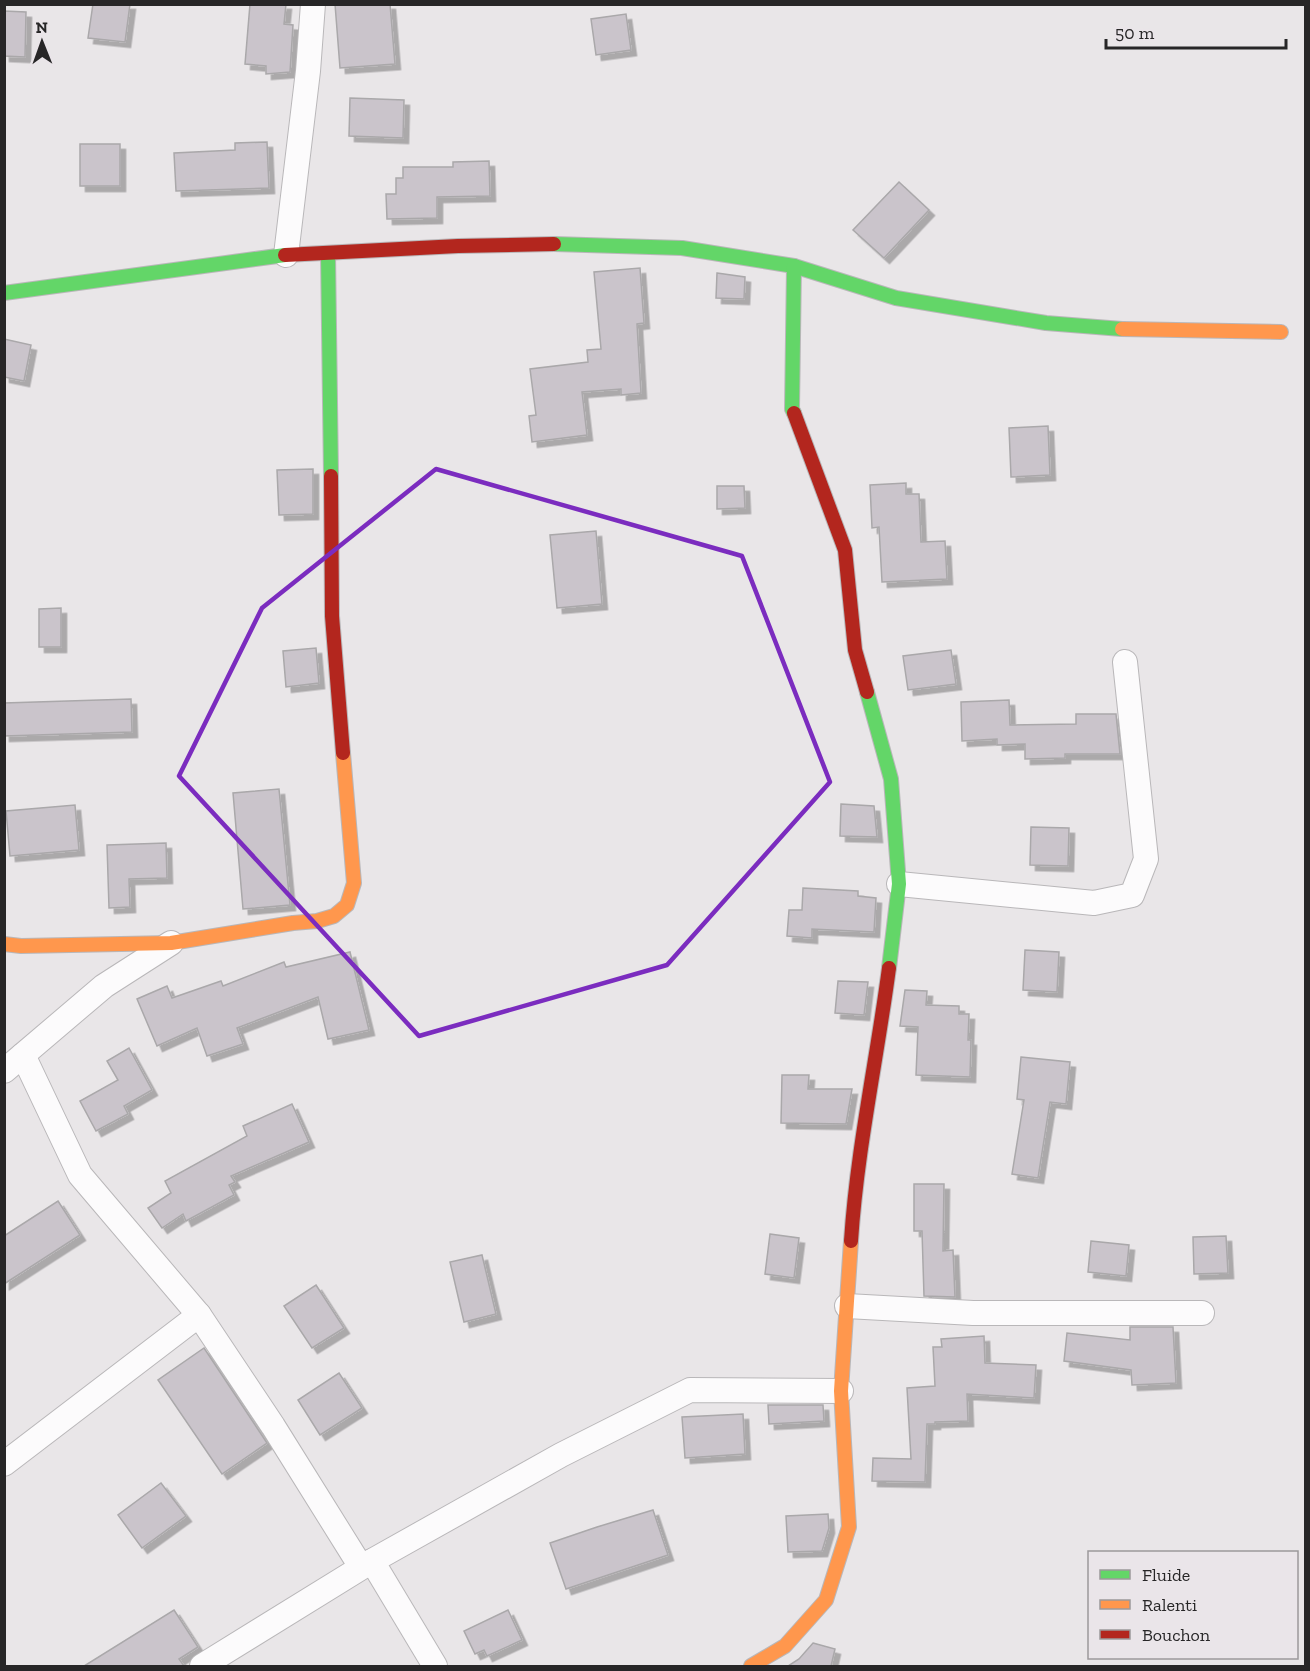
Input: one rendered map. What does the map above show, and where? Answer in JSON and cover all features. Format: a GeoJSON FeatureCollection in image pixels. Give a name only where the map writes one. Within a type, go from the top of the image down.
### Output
{"type":"FeatureCollection","features":[{"type":"Feature","properties":{"kind":"street"},"geometry":{"type":"LineString","coordinates":[[286,255],[308,71],[313,4]]}},
{"type":"Feature","properties":{"kind":"street"},"geometry":{"type":"LineString","coordinates":[[4,292],[286,255],[458,246],[570,244],[682,248],[794,266],[896,298],[1046,323],[1132,330],[1281,332]]}},
{"type":"Feature","properties":{"kind":"street"},"geometry":{"type":"LineString","coordinates":[[4,945],[171,943],[317,921],[334,916],[347,905],[354,883],[332,616],[328,253]]}},
{"type":"Feature","properties":{"kind":"street"},"geometry":{"type":"LineString","coordinates":[[751,1666],[785,1646],[826,1600],[849,1527],[841,1391],[854,1194],[883,1013],[899,884],[891,779],[855,650],[845,550],[792,409],[794,266]]}},
{"type":"Feature","properties":{"kind":"street"},"geometry":{"type":"LineString","coordinates":[[899,884],[1094,903],[1132,895],[1146,859],[1125,662]]}},
{"type":"Feature","properties":{"kind":"street"},"geometry":{"type":"LineString","coordinates":[[4,1071],[105,986],[171,943]]}},
{"type":"Feature","properties":{"kind":"street"},"geometry":{"type":"LineString","coordinates":[[23,1055],[80,1175],[199,1315],[435,1666]]}},
{"type":"Feature","properties":{"kind":"street"},"geometry":{"type":"LineString","coordinates":[[847,1306],[973,1313],[1202,1313]]}},
{"type":"Feature","properties":{"kind":"street"},"geometry":{"type":"LineString","coordinates":[[4,1464],[199,1315]]}},
{"type":"Feature","properties":{"kind":"street"},"geometry":{"type":"LineString","coordinates":[[202,1666],[367,1564],[561,1455],[690,1390],[841,1391]]}},
{"type":"Feature","properties":{"kind":"highlighted area"},"geometry":{"type":"Polygon","coordinates":[[[436,469],[742,556],[830,782],[667,965],[419,1036],[179,776],[262,608],[436,469]]]}},
{"type":"Feature","properties":{"kind":"building"},"geometry":{"type":"Polygon","coordinates":[[[93,4],[130,4],[125,42],[88,38],[93,4]]]}},
{"type":"Feature","properties":{"kind":"building"},"geometry":{"type":"Polygon","coordinates":[[[250,4],[286,4],[284,24],[293,25],[290,72],[266,74],[266,66],[245,64],[250,4]]]}},
{"type":"Feature","properties":{"kind":"building"},"geometry":{"type":"Polygon","coordinates":[[[335,4],[390,4],[395,64],[340,68],[335,4]]]}},
{"type":"Feature","properties":{"kind":"building"},"geometry":{"type":"Polygon","coordinates":[[[4,11],[26,12],[25,57],[4,56],[4,11]]]}},
{"type":"Feature","properties":{"kind":"building"},"geometry":{"type":"Polygon","coordinates":[[[626,14],[631,50],[596,55],[591,19],[626,14]]]}},
{"type":"Feature","properties":{"kind":"building"},"geometry":{"type":"Polygon","coordinates":[[[350,98],[404,100],[403,138],[349,136],[350,98]]]}},
{"type":"Feature","properties":{"kind":"building"},"geometry":{"type":"Polygon","coordinates":[[[267,142],[269,188],[176,191],[174,153],[235,150],[235,143],[267,142]]]}},
{"type":"Feature","properties":{"kind":"building"},"geometry":{"type":"Polygon","coordinates":[[[80,144],[120,144],[120,186],[80,186],[80,144]]]}},
{"type":"Feature","properties":{"kind":"building"},"geometry":{"type":"Polygon","coordinates":[[[489,161],[490,196],[437,197],[437,218],[387,219],[386,194],[396,194],[396,178],[403,178],[403,167],[453,167],[453,162],[489,161]]]}},
{"type":"Feature","properties":{"kind":"building"},"geometry":{"type":"Polygon","coordinates":[[[899,182],[929,210],[884,258],[853,230],[899,182]]]}},
{"type":"Feature","properties":{"kind":"building"},"geometry":{"type":"Polygon","coordinates":[[[640,268],[644,323],[637,324],[641,393],[621,395],[621,389],[582,392],[587,435],[532,442],[529,416],[536,415],[530,369],[588,362],[587,350],[601,349],[594,272],[640,268]]]}},
{"type":"Feature","properties":{"kind":"building"},"geometry":{"type":"Polygon","coordinates":[[[717,273],[745,277],[744,299],[716,298],[717,273]]]}},
{"type":"Feature","properties":{"kind":"building"},"geometry":{"type":"Polygon","coordinates":[[[4,339],[31,345],[24,381],[4,377],[4,339]]]}},
{"type":"Feature","properties":{"kind":"building"},"geometry":{"type":"Polygon","coordinates":[[[1048,426],[1050,475],[1011,477],[1009,428],[1048,426]]]}},
{"type":"Feature","properties":{"kind":"building"},"geometry":{"type":"Polygon","coordinates":[[[313,469],[313,514],[279,515],[277,470],[313,469]]]}},
{"type":"Feature","properties":{"kind":"building"},"geometry":{"type":"Polygon","coordinates":[[[906,483],[906,494],[919,494],[921,542],[945,541],[947,579],[882,582],[879,527],[872,528],[870,485],[906,483]]]}},
{"type":"Feature","properties":{"kind":"building"},"geometry":{"type":"Polygon","coordinates":[[[717,486],[744,486],[745,508],[717,509],[717,486]]]}},
{"type":"Feature","properties":{"kind":"building"},"geometry":{"type":"Polygon","coordinates":[[[596,531],[602,604],[557,608],[550,535],[596,531]]]}},
{"type":"Feature","properties":{"kind":"building"},"geometry":{"type":"Polygon","coordinates":[[[61,608],[61,647],[39,647],[39,609],[61,608]]]}},
{"type":"Feature","properties":{"kind":"building"},"geometry":{"type":"Polygon","coordinates":[[[316,648],[319,683],[286,687],[283,651],[316,648]]]}},
{"type":"Feature","properties":{"kind":"building"},"geometry":{"type":"Polygon","coordinates":[[[951,650],[956,684],[908,690],[903,656],[951,650]]]}},
{"type":"Feature","properties":{"kind":"building"},"geometry":{"type":"Polygon","coordinates":[[[131,699],[132,732],[4,736],[4,703],[131,699]]]}},
{"type":"Feature","properties":{"kind":"building"},"geometry":{"type":"Polygon","coordinates":[[[1009,700],[1010,725],[1076,724],[1076,714],[1116,714],[1120,754],[1065,754],[1065,758],[1025,759],[1025,744],[997,745],[997,739],[962,741],[961,702],[1009,700]]]}},
{"type":"Feature","properties":{"kind":"building"},"geometry":{"type":"Polygon","coordinates":[[[279,789],[290,905],[243,909],[233,793],[279,789]]]}},
{"type":"Feature","properties":{"kind":"building"},"geometry":{"type":"Polygon","coordinates":[[[841,804],[874,806],[877,837],[840,836],[841,804]]]}},
{"type":"Feature","properties":{"kind":"building"},"geometry":{"type":"Polygon","coordinates":[[[75,805],[79,850],[10,856],[6,811],[75,805]]]}},
{"type":"Feature","properties":{"kind":"building"},"geometry":{"type":"Polygon","coordinates":[[[1031,827],[1069,828],[1068,866],[1030,865],[1031,827]]]}},
{"type":"Feature","properties":{"kind":"building"},"geometry":{"type":"Polygon","coordinates":[[[166,843],[167,878],[129,879],[130,907],[109,908],[107,845],[166,843]]]}},
{"type":"Feature","properties":{"kind":"building"},"geometry":{"type":"Polygon","coordinates":[[[803,888],[858,891],[858,896],[876,898],[874,932],[812,929],[812,938],[787,936],[789,910],[802,910],[803,888]]]}},
{"type":"Feature","properties":{"kind":"building"},"geometry":{"type":"Polygon","coordinates":[[[1025,950],[1059,952],[1057,992],[1023,990],[1025,950]]]}},
{"type":"Feature","properties":{"kind":"building"},"geometry":{"type":"Polygon","coordinates":[[[350,952],[369,1030],[328,1039],[318,997],[237,1028],[243,1044],[207,1056],[197,1028],[157,1046],[137,999],[167,986],[172,998],[221,981],[223,986],[284,962],[286,967],[350,952]]]}},
{"type":"Feature","properties":{"kind":"building"},"geometry":{"type":"Polygon","coordinates":[[[838,981],[868,982],[864,1015],[835,1013],[838,981]]]}},
{"type":"Feature","properties":{"kind":"building"},"geometry":{"type":"Polygon","coordinates":[[[905,990],[927,991],[926,1005],[959,1006],[959,1014],[969,1014],[970,1077],[916,1075],[918,1027],[900,1026],[905,990]]]}},
{"type":"Feature","properties":{"kind":"building"},"geometry":{"type":"Polygon","coordinates":[[[129,1048],[152,1090],[124,1106],[128,1114],[96,1131],[80,1101],[118,1080],[107,1061],[129,1048]]]}},
{"type":"Feature","properties":{"kind":"building"},"geometry":{"type":"Polygon","coordinates":[[[1021,1057],[1070,1062],[1066,1104],[1050,1102],[1038,1178],[1012,1174],[1024,1100],[1017,1099],[1021,1057]]]}},
{"type":"Feature","properties":{"kind":"building"},"geometry":{"type":"Polygon","coordinates":[[[782,1075],[809,1075],[808,1089],[852,1089],[846,1124],[781,1123],[782,1075]]]}},
{"type":"Feature","properties":{"kind":"building"},"geometry":{"type":"Polygon","coordinates":[[[292,1104],[309,1142],[231,1176],[235,1182],[229,1185],[234,1195],[186,1221],[183,1214],[162,1228],[148,1208],[171,1193],[165,1181],[247,1136],[243,1126],[292,1104]]]}},
{"type":"Feature","properties":{"kind":"building"},"geometry":{"type":"Polygon","coordinates":[[[914,1184],[944,1184],[943,1251],[953,1250],[955,1297],[924,1296],[922,1231],[914,1231],[914,1184]]]}},
{"type":"Feature","properties":{"kind":"building"},"geometry":{"type":"Polygon","coordinates":[[[58,1201],[80,1235],[4,1284],[4,1236],[58,1201]]]}},
{"type":"Feature","properties":{"kind":"building"},"geometry":{"type":"Polygon","coordinates":[[[770,1234],[799,1238],[794,1278],[765,1274],[770,1234]]]}},
{"type":"Feature","properties":{"kind":"building"},"geometry":{"type":"Polygon","coordinates":[[[1226,1236],[1228,1273],[1194,1274],[1193,1237],[1226,1236]]]}},
{"type":"Feature","properties":{"kind":"building"},"geometry":{"type":"Polygon","coordinates":[[[1091,1241],[1129,1245],[1126,1276],[1088,1272],[1091,1241]]]}},
{"type":"Feature","properties":{"kind":"building"},"geometry":{"type":"Polygon","coordinates":[[[482,1255],[496,1314],[464,1322],[450,1262],[482,1255]]]}},
{"type":"Feature","properties":{"kind":"building"},"geometry":{"type":"Polygon","coordinates":[[[316,1285],[344,1328],[312,1348],[284,1306],[316,1285]]]}},
{"type":"Feature","properties":{"kind":"building"},"geometry":{"type":"Polygon","coordinates":[[[1130,1327],[1173,1327],[1176,1383],[1132,1385],[1131,1370],[1064,1361],[1067,1333],[1130,1340],[1130,1327]]]}},
{"type":"Feature","properties":{"kind":"building"},"geometry":{"type":"Polygon","coordinates":[[[984,1336],[985,1363],[1036,1365],[1034,1398],[967,1394],[968,1421],[927,1424],[925,1482],[872,1481],[873,1458],[911,1459],[907,1388],[935,1386],[933,1347],[942,1347],[941,1339],[984,1336]]]}},
{"type":"Feature","properties":{"kind":"building"},"geometry":{"type":"Polygon","coordinates":[[[204,1348],[267,1443],[222,1474],[158,1380],[204,1348]]]}},
{"type":"Feature","properties":{"kind":"building"},"geometry":{"type":"Polygon","coordinates":[[[339,1373],[362,1408],[320,1435],[298,1400],[339,1373]]]}},
{"type":"Feature","properties":{"kind":"building"},"geometry":{"type":"Polygon","coordinates":[[[768,1405],[823,1405],[824,1421],[769,1424],[768,1405]]]}},
{"type":"Feature","properties":{"kind":"building"},"geometry":{"type":"Polygon","coordinates":[[[743,1414],[745,1454],[685,1458],[682,1417],[743,1414]]]}},
{"type":"Feature","properties":{"kind":"building"},"geometry":{"type":"Polygon","coordinates":[[[161,1483],[186,1516],[142,1548],[118,1515],[161,1483]]]}},
{"type":"Feature","properties":{"kind":"building"},"geometry":{"type":"Polygon","coordinates":[[[653,1510],[668,1555],[566,1589],[550,1543],[653,1510]]]}},
{"type":"Feature","properties":{"kind":"building"},"geometry":{"type":"Polygon","coordinates":[[[828,1514],[829,1528],[822,1551],[788,1552],[786,1516],[828,1514]]]}},
{"type":"Feature","properties":{"kind":"building"},"geometry":{"type":"Polygon","coordinates":[[[174,1610],[198,1647],[179,1659],[184,1666],[84,1666],[174,1610]]]}},
{"type":"Feature","properties":{"kind":"building"},"geometry":{"type":"Polygon","coordinates":[[[508,1610],[522,1640],[487,1656],[484,1650],[475,1654],[464,1631],[508,1610]]]}},
{"type":"Feature","properties":{"kind":"building"},"geometry":{"type":"Polygon","coordinates":[[[813,1643],[835,1649],[831,1666],[788,1666],[799,1659],[813,1643]]]}},
{"type":"Feature","properties":{"kind":"traffic: fast"},"geometry":{"type":"LineString","coordinates":[[554,244],[682,248],[794,266],[896,298],[1046,323],[1122,329]]}},
{"type":"Feature","properties":{"kind":"traffic: fast"},"geometry":{"type":"LineString","coordinates":[[328,253],[331,476]]}},
{"type":"Feature","properties":{"kind":"traffic: fast"},"geometry":{"type":"LineString","coordinates":[[4,293],[285,255]]}},
{"type":"Feature","properties":{"kind":"traffic: fast"},"geometry":{"type":"LineString","coordinates":[[794,266],[792,409],[794,413]]}},
{"type":"Feature","properties":{"kind":"traffic: fast"},"geometry":{"type":"LineString","coordinates":[[867,692],[891,779],[899,884],[889,968]]}},
{"type":"Feature","properties":{"kind":"traffic: slow"},"geometry":{"type":"LineString","coordinates":[[1122,329],[1281,332]]}},
{"type":"Feature","properties":{"kind":"traffic: slow"},"geometry":{"type":"LineString","coordinates":[[4,944],[21,946],[171,943],[317,921],[334,916],[347,905],[354,883],[343,753]]}},
{"type":"Feature","properties":{"kind":"traffic: slow"},"geometry":{"type":"LineString","coordinates":[[751,1666],[785,1646],[826,1600],[849,1527],[841,1391],[851,1241]]}},
{"type":"Feature","properties":{"kind":"traffic: jam"},"geometry":{"type":"LineString","coordinates":[[285,255],[458,246],[554,244]]}},
{"type":"Feature","properties":{"kind":"traffic: jam"},"geometry":{"type":"LineString","coordinates":[[794,413],[845,550],[855,650],[867,692]]}},
{"type":"Feature","properties":{"kind":"traffic: jam"},"geometry":{"type":"LineString","coordinates":[[331,476],[332,616],[343,753]]}},
{"type":"Feature","properties":{"kind":"traffic: jam"},"geometry":{"type":"LineString","coordinates":[[851,1241],[862,1138],[889,968]]}}]}
